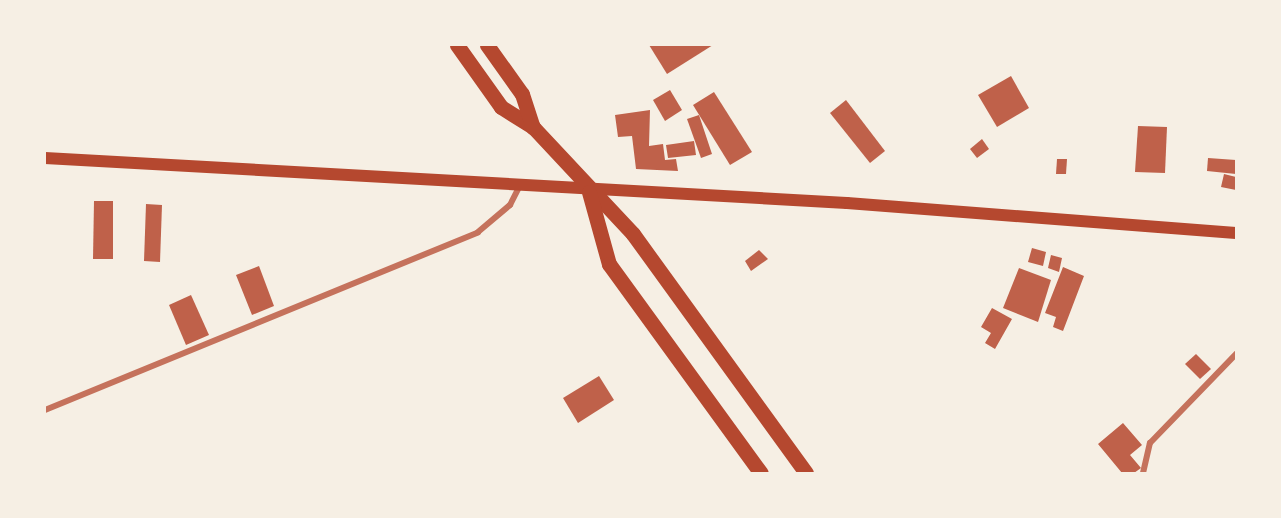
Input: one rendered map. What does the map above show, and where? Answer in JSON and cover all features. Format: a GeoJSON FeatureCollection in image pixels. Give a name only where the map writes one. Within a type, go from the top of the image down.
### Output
{"type":"FeatureCollection","features":[{"type":"Feature","properties":{"kind":"main road"},"geometry":{"type":"LineString","coordinates":[[457,45],[501,107],[533,127],[589,192],[633,234],[806,473]]}},
{"type":"Feature","properties":{"kind":"main road"},"geometry":{"type":"LineString","coordinates":[[487,45],[522,94],[533,127]]}},
{"type":"Feature","properties":{"kind":"main road"},"geometry":{"type":"LineString","coordinates":[[45,158],[589,192],[847,203],[1236,233]]}},
{"type":"Feature","properties":{"kind":"main road"},"geometry":{"type":"LineString","coordinates":[[589,192],[609,264],[761,473]]}},
{"type":"Feature","properties":{"kind":"street"},"geometry":{"type":"LineString","coordinates":[[45,410],[478,232],[510,205],[519,187]]}},
{"type":"Feature","properties":{"kind":"street"},"geometry":{"type":"LineString","coordinates":[[1143,473],[1150,443],[1236,354]]}},
{"type":"Feature","properties":{"kind":"building"},"geometry":{"type":"Polygon","coordinates":[[[649,45],[713,45],[667,74],[649,45]]]}},
{"type":"Feature","properties":{"kind":"building"},"geometry":{"type":"Polygon","coordinates":[[[1011,76],[1029,108],[997,127],[978,95],[1011,76]]]}},
{"type":"Feature","properties":{"kind":"building"},"geometry":{"type":"Polygon","coordinates":[[[670,90],[682,110],[665,121],[653,100],[670,90]]]}},
{"type":"Feature","properties":{"kind":"building"},"geometry":{"type":"Polygon","coordinates":[[[714,92],[752,152],[730,165],[693,105],[714,92]]]}},
{"type":"Feature","properties":{"kind":"building"},"geometry":{"type":"Polygon","coordinates":[[[846,100],[885,151],[870,163],[830,113],[846,100]]]}},
{"type":"Feature","properties":{"kind":"building"},"geometry":{"type":"Polygon","coordinates":[[[650,110],[649,146],[663,144],[665,160],[676,159],[678,171],[636,169],[632,136],[618,137],[615,115],[650,110]]]}},
{"type":"Feature","properties":{"kind":"building"},"geometry":{"type":"Polygon","coordinates":[[[699,115],[712,154],[701,158],[687,119],[699,115]]]}},
{"type":"Feature","properties":{"kind":"building"},"geometry":{"type":"Polygon","coordinates":[[[1138,126],[1167,127],[1165,173],[1135,172],[1138,126]]]}},
{"type":"Feature","properties":{"kind":"building"},"geometry":{"type":"Polygon","coordinates":[[[982,139],[989,149],[977,158],[970,149],[982,139]]]}},
{"type":"Feature","properties":{"kind":"building"},"geometry":{"type":"Polygon","coordinates":[[[694,141],[696,155],[668,158],[666,145],[694,141]]]}},
{"type":"Feature","properties":{"kind":"building"},"geometry":{"type":"Polygon","coordinates":[[[1208,158],[1236,160],[1236,174],[1207,171],[1208,158]]]}},
{"type":"Feature","properties":{"kind":"building"},"geometry":{"type":"Polygon","coordinates":[[[1057,159],[1067,159],[1066,174],[1056,174],[1057,159]]]}},
{"type":"Feature","properties":{"kind":"building"},"geometry":{"type":"Polygon","coordinates":[[[1224,174],[1236,177],[1236,190],[1221,187],[1224,174]]]}},
{"type":"Feature","properties":{"kind":"building"},"geometry":{"type":"Polygon","coordinates":[[[94,201],[113,201],[113,259],[93,259],[94,201]]]}},
{"type":"Feature","properties":{"kind":"building"},"geometry":{"type":"Polygon","coordinates":[[[146,204],[162,205],[160,262],[144,261],[146,204]]]}},
{"type":"Feature","properties":{"kind":"building"},"geometry":{"type":"Polygon","coordinates":[[[1032,248],[1046,252],[1043,266],[1028,262],[1032,248]]]}},
{"type":"Feature","properties":{"kind":"building"},"geometry":{"type":"Polygon","coordinates":[[[759,250],[768,259],[751,271],[745,261],[759,250]]]}},
{"type":"Feature","properties":{"kind":"building"},"geometry":{"type":"Polygon","coordinates":[[[1051,255],[1062,258],[1059,272],[1048,268],[1051,255]]]}},
{"type":"Feature","properties":{"kind":"building"},"geometry":{"type":"Polygon","coordinates":[[[259,266],[274,306],[252,315],[236,275],[259,266]]]}},
{"type":"Feature","properties":{"kind":"building"},"geometry":{"type":"Polygon","coordinates":[[[1063,267],[1084,276],[1063,331],[1053,327],[1056,317],[1045,313],[1063,267]]]}},
{"type":"Feature","properties":{"kind":"building"},"geometry":{"type":"Polygon","coordinates":[[[1019,268],[1051,280],[1038,322],[1003,308],[1019,268]]]}},
{"type":"Feature","properties":{"kind":"building"},"geometry":{"type":"Polygon","coordinates":[[[191,295],[209,335],[186,345],[169,305],[191,295]]]}},
{"type":"Feature","properties":{"kind":"building"},"geometry":{"type":"Polygon","coordinates":[[[992,308],[1012,319],[995,349],[985,343],[991,333],[981,327],[992,308]]]}},
{"type":"Feature","properties":{"kind":"building"},"geometry":{"type":"Polygon","coordinates":[[[1196,354],[1211,369],[1200,379],[1185,364],[1196,354]]]}},
{"type":"Feature","properties":{"kind":"building"},"geometry":{"type":"Polygon","coordinates":[[[599,376],[614,400],[578,423],[563,398],[599,376]]]}},
{"type":"Feature","properties":{"kind":"building"},"geometry":{"type":"Polygon","coordinates":[[[1123,423],[1142,445],[1130,455],[1141,468],[1134,473],[1122,473],[1098,444],[1123,423]]]}}]}
